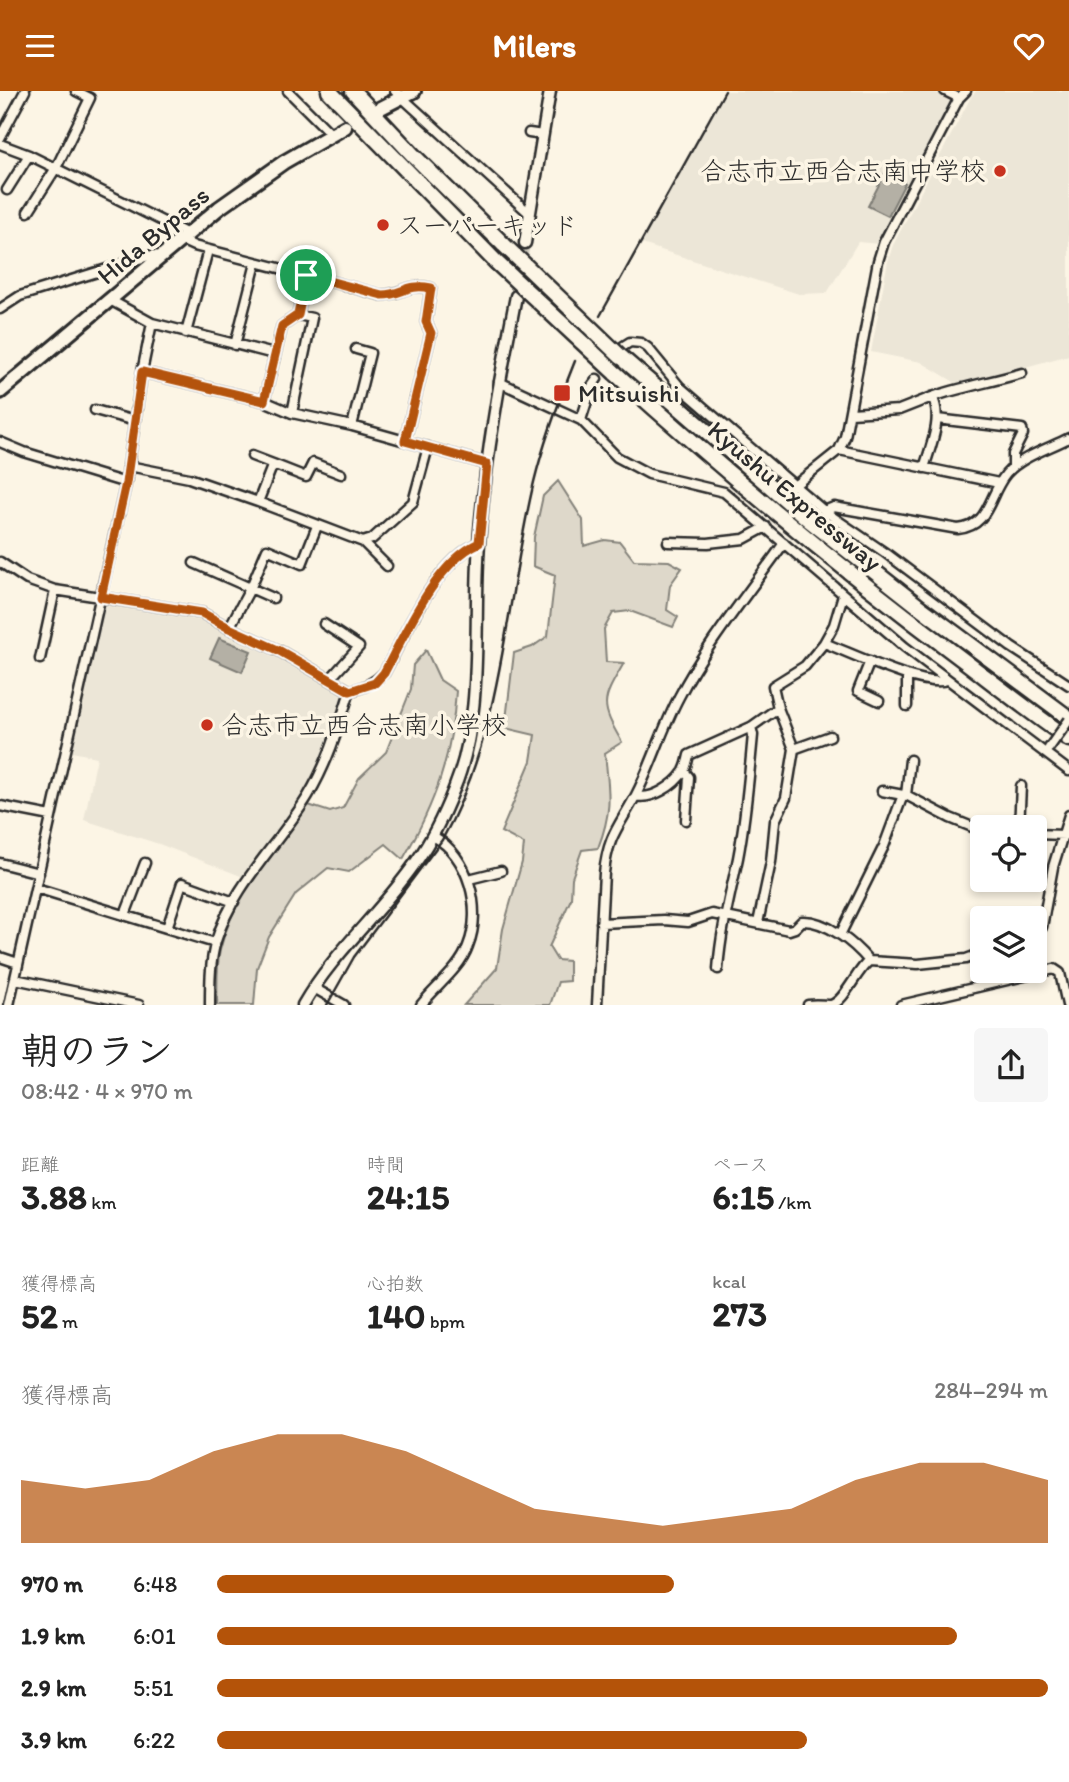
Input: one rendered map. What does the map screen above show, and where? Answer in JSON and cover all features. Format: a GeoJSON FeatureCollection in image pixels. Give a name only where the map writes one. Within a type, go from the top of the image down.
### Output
{"type":"FeatureCollection","features":[{"type":"Feature","properties":{"kind":"highway","name":"Kyushu Expressway"},"geometry":{"type":"LineString","coordinates":[[329,91],[496,262],[692,443],[899,613],[1069,739]]}},
{"type":"Feature","properties":{"kind":"highway","name":"Kyushu Expressway"},"geometry":{"type":"LineString","coordinates":[[353,91],[504,246],[809,520],[1069,719]]}},
{"type":"Feature","properties":{"kind":"highway"},"geometry":{"type":"LineString","coordinates":[[379,109],[398,94],[414,91]]}},
{"type":"Feature","properties":{"kind":"highway","name":"Hida Bypass"},"geometry":{"type":"LineString","coordinates":[[3,385],[250,185],[345,127]]}},
{"type":"Feature","properties":{"kind":"street"},"geometry":{"type":"LineString","coordinates":[[0,138],[24,91]]}},
{"type":"Feature","properties":{"kind":"street"},"geometry":{"type":"LineString","coordinates":[[28,212],[56,168],[90,98],[76,91]]}},
{"type":"Feature","properties":{"kind":"street"},"geometry":{"type":"LineString","coordinates":[[288,91],[331,134]]}},
{"type":"Feature","properties":{"kind":"street"},"geometry":{"type":"LineString","coordinates":[[525,243],[550,91]]}},
{"type":"Feature","properties":{"kind":"street"},"geometry":{"type":"LineString","coordinates":[[794,486],[839,450],[845,437],[878,261],[884,242],[962,95],[945,91]]}},
{"type":"Feature","properties":{"kind":"street"},"geometry":{"type":"LineString","coordinates":[[398,94],[529,213]]}},
{"type":"Feature","properties":{"kind":"street"},"geometry":{"type":"LineString","coordinates":[[528,133],[543,135]]}},
{"type":"Feature","properties":{"kind":"street"},"geometry":{"type":"LineString","coordinates":[[0,144],[56,168],[208,250],[382,295],[390,295],[411,286],[431,288],[426,322],[431,333],[405,441]]}},
{"type":"Feature","properties":{"kind":"street"},"geometry":{"type":"LineString","coordinates":[[7,190],[29,155]]}},
{"type":"Feature","properties":{"kind":"street"},"geometry":{"type":"LineString","coordinates":[[186,333],[208,250]]}},
{"type":"Feature","properties":{"kind":"street"},"geometry":{"type":"LineString","coordinates":[[0,309],[19,296],[152,255],[162,256]]}},
{"type":"Feature","properties":{"kind":"street"},"geometry":{"type":"LineString","coordinates":[[235,345],[256,263]]}},
{"type":"Feature","properties":{"kind":"street"},"geometry":{"type":"LineString","coordinates":[[264,401],[282,326],[298,315],[306,275]]}},
{"type":"Feature","properties":{"kind":"street"},"geometry":{"type":"LineString","coordinates":[[303,1005],[395,889],[433,836],[465,759],[472,717],[479,543],[487,464],[499,382],[516,296]]}},
{"type":"Feature","properties":{"kind":"street"},"geometry":{"type":"LineString","coordinates":[[110,300],[152,323],[274,354]]}},
{"type":"Feature","properties":{"kind":"street"},"geometry":{"type":"LineString","coordinates":[[292,413],[312,318],[298,315]]}},
{"type":"Feature","properties":{"kind":"street"},"geometry":{"type":"LineString","coordinates":[[9,1005],[126,483],[152,323]]}},
{"type":"Feature","properties":{"kind":"street"},"geometry":{"type":"LineString","coordinates":[[621,352],[630,342],[641,343],[648,348],[680,387],[824,512],[887,554],[1011,647],[1069,685]]}},
{"type":"Feature","properties":{"kind":"street"},"geometry":{"type":"LineString","coordinates":[[352,426],[370,353],[356,349]]}},
{"type":"Feature","properties":{"kind":"street"},"geometry":{"type":"LineString","coordinates":[[142,372],[264,401],[292,413],[352,426],[487,464]]}},
{"type":"Feature","properties":{"kind":"street"},"geometry":{"type":"LineString","coordinates":[[851,413],[899,410],[957,389],[1022,373]]}},
{"type":"Feature","properties":{"kind":"street"},"geometry":{"type":"LineString","coordinates":[[579,419],[597,379]]}},
{"type":"Feature","properties":{"kind":"street"},"geometry":{"type":"LineString","coordinates":[[499,382],[579,419],[617,457],[649,474],[724,492],[947,680],[1046,751],[1069,771]]}},
{"type":"Feature","properties":{"kind":"street"},"geometry":{"type":"LineString","coordinates":[[924,468],[937,419],[936,404],[932,397]]}},
{"type":"Feature","properties":{"kind":"street"},"geometry":{"type":"LineString","coordinates":[[94,410],[135,421]]}},
{"type":"Feature","properties":{"kind":"street"},"geometry":{"type":"LineString","coordinates":[[937,419],[1022,429],[1023,434],[1013,454],[1013,467]]}},
{"type":"Feature","properties":{"kind":"street"},"geometry":{"type":"LineString","coordinates":[[824,512],[834,507],[958,529],[970,528],[979,523],[999,484],[1013,467],[1069,438]]}},
{"type":"Feature","properties":{"kind":"street"},"geometry":{"type":"LineString","coordinates":[[0,442],[126,483]]}},
{"type":"Feature","properties":{"kind":"street"},"geometry":{"type":"LineString","coordinates":[[363,542],[372,539],[413,502],[428,447]]}},
{"type":"Feature","properties":{"kind":"street"},"geometry":{"type":"LineString","coordinates":[[839,450],[999,484]]}},
{"type":"Feature","properties":{"kind":"street"},"geometry":{"type":"LineString","coordinates":[[252,456],[306,477],[313,463],[341,474]]}},
{"type":"Feature","properties":{"kind":"street"},"geometry":{"type":"LineString","coordinates":[[258,502],[273,464]]}},
{"type":"Feature","properties":{"kind":"street"},"geometry":{"type":"LineString","coordinates":[[129,466],[189,478],[363,542],[387,566]]}},
{"type":"Feature","properties":{"kind":"street"},"geometry":{"type":"LineString","coordinates":[[229,628],[267,549],[302,564],[317,526]]}},
{"type":"Feature","properties":{"kind":"street"},"geometry":{"type":"LineString","coordinates":[[668,542],[708,543],[744,539],[766,527]]}},
{"type":"Feature","properties":{"kind":"street"},"geometry":{"type":"LineString","coordinates":[[0,562],[27,580],[55,590],[202,613],[278,650],[350,691],[375,683],[384,673],[426,595],[441,574],[471,546],[479,543]]}},
{"type":"Feature","properties":{"kind":"street"},"geometry":{"type":"LineString","coordinates":[[597,1005],[606,855],[612,834],[636,796],[679,697],[727,623],[785,543]]}},
{"type":"Feature","properties":{"kind":"street"},"geometry":{"type":"LineString","coordinates":[[194,563],[273,598]]}},
{"type":"Feature","properties":{"kind":"street"},"geometry":{"type":"LineString","coordinates":[[40,659],[55,590]]}},
{"type":"Feature","properties":{"kind":"street"},"geometry":{"type":"LineString","coordinates":[[758,923],[771,862],[775,821],[786,798],[794,749],[778,708],[773,686],[805,666],[824,643],[834,625],[843,594]]}},
{"type":"Feature","properties":{"kind":"street"},"geometry":{"type":"LineString","coordinates":[[324,624],[359,647],[330,679]]}},
{"type":"Feature","properties":{"kind":"street"},"geometry":{"type":"LineString","coordinates":[[824,643],[907,676],[940,683],[947,680]]}},
{"type":"Feature","properties":{"kind":"street"},"geometry":{"type":"LineString","coordinates":[[870,661],[858,691],[879,701]]}},
{"type":"Feature","properties":{"kind":"street"},"geometry":{"type":"LineString","coordinates":[[907,676],[907,706]]}},
{"type":"Feature","properties":{"kind":"street"},"geometry":{"type":"LineString","coordinates":[[210,1005],[210,978],[215,943],[234,902],[308,796],[331,750],[350,691]]}},
{"type":"Feature","properties":{"kind":"street"},"geometry":{"type":"LineString","coordinates":[[636,796],[645,798],[668,787],[684,771],[689,755],[751,727],[778,708]]}},
{"type":"Feature","properties":{"kind":"street"},"geometry":{"type":"LineString","coordinates":[[1046,751],[1069,719]]}},
{"type":"Feature","properties":{"kind":"street"},"geometry":{"type":"LineString","coordinates":[[718,969],[724,915],[738,858],[747,803],[753,735],[751,727]]}},
{"type":"Feature","properties":{"kind":"street"},"geometry":{"type":"LineString","coordinates":[[794,749],[830,736]]}},
{"type":"Feature","properties":{"kind":"street"},"geometry":{"type":"LineString","coordinates":[[840,935],[884,846],[904,795],[910,760]]}},
{"type":"Feature","properties":{"kind":"street"},"geometry":{"type":"LineString","coordinates":[[684,771],[689,777],[686,820]]}},
{"type":"Feature","properties":{"kind":"street"},"geometry":{"type":"LineString","coordinates":[[1020,815],[1021,786]]}},
{"type":"Feature","properties":{"kind":"street"},"geometry":{"type":"LineString","coordinates":[[882,791],[904,795],[970,826]]}},
{"type":"Feature","properties":{"kind":"street"},"geometry":{"type":"LineString","coordinates":[[0,806],[51,816]]}},
{"type":"Feature","properties":{"kind":"street"},"geometry":{"type":"LineString","coordinates":[[1046,906],[1051,874],[1069,815]]}},
{"type":"Feature","properties":{"kind":"street"},"geometry":{"type":"LineString","coordinates":[[1047,834],[1065,835]]}},
{"type":"Feature","properties":{"kind":"street"},"geometry":{"type":"LineString","coordinates":[[421,1005],[468,948],[472,932],[473,908],[469,879],[442,840],[433,836]]}},
{"type":"Feature","properties":{"kind":"street"},"geometry":{"type":"LineString","coordinates":[[0,863],[39,873]]}},
{"type":"Feature","properties":{"kind":"street"},"geometry":{"type":"LineString","coordinates":[[125,915],[145,863]]}},
{"type":"Feature","properties":{"kind":"street"},"geometry":{"type":"LineString","coordinates":[[469,879],[501,871]]}},
{"type":"Feature","properties":{"kind":"street"},"geometry":{"type":"LineString","coordinates":[[167,928],[182,883],[234,902]]}},
{"type":"Feature","properties":{"kind":"street"},"geometry":{"type":"LineString","coordinates":[[36,888],[215,943]]}},
{"type":"Feature","properties":{"kind":"street"},"geometry":{"type":"LineString","coordinates":[[601,923],[653,920],[688,922],[712,914],[789,930],[795,929],[802,921],[813,921],[840,935],[869,961],[918,964],[970,958]]}},
{"type":"Feature","properties":{"kind":"street"},"geometry":{"type":"LineString","coordinates":[[0,957],[18,963]]}},
{"type":"Feature","properties":{"kind":"street"},"geometry":{"type":"LineString","coordinates":[[808,1005],[831,1005],[840,1000],[860,968],[869,961]]}},
{"type":"Feature","properties":{"kind":"street"},"geometry":{"type":"LineString","coordinates":[[901,1005],[1054,969],[1060,972],[1067,1005]]}},
{"type":"Feature","properties":{"kind":"street"},"geometry":{"type":"LineString","coordinates":[[15,979],[139,1005]]}},
{"type":"Feature","properties":{"kind":"street"},"geometry":{"type":"LineString","coordinates":[[314,988],[344,1005]]}},
{"type":"Feature","properties":{"kind":"shaded area"},"geometry":{"type":"Polygon","coordinates":[[[727,91],[933,91],[953,100],[879,244],[858,242],[827,293],[799,294],[639,243],[727,91]]]}},
{"type":"Feature","properties":{"kind":"shaded area","name":"合志市立西合志南中学校"},"geometry":{"type":"Polygon","coordinates":[[[976,91],[1069,91],[1069,355],[981,379],[956,383],[921,362],[871,352],[893,245],[976,91]]]}},
{"type":"Feature","properties":{"kind":"shaded area"},"geometry":{"type":"Polygon","coordinates":[[[885,173],[905,183],[888,216],[868,206],[885,173]]]}},
{"type":"Feature","properties":{"kind":"shaded area"},"geometry":{"type":"Polygon","coordinates":[[[558,481],[583,520],[584,546],[605,540],[620,542],[634,560],[669,561],[682,568],[670,585],[667,610],[678,617],[673,627],[630,611],[613,613],[604,629],[606,662],[624,663],[611,686],[606,702],[610,719],[622,742],[605,753],[608,811],[603,834],[598,848],[582,850],[572,878],[571,899],[549,947],[557,960],[569,961],[569,981],[558,982],[550,1005],[464,1005],[497,968],[503,929],[522,862],[524,844],[501,832],[531,761],[535,735],[505,728],[514,653],[532,647],[548,636],[555,575],[533,566],[534,537],[543,496],[558,481]]]}},
{"type":"Feature","properties":{"kind":"shaded area","name":"合志市立西合志南小学校"},"geometry":{"type":"Polygon","coordinates":[[[105,604],[202,618],[342,692],[344,701],[328,748],[305,797],[268,843],[246,878],[159,844],[84,820],[97,757],[72,752],[105,604]]]}},
{"type":"Feature","properties":{"kind":"shaded area"},"geometry":{"type":"Polygon","coordinates":[[[219,638],[251,651],[242,672],[210,658],[219,638]]]}},
{"type":"Feature","properties":{"kind":"shaded area"},"geometry":{"type":"Polygon","coordinates":[[[426,650],[440,680],[456,691],[454,715],[446,758],[433,798],[403,859],[386,844],[349,872],[328,868],[296,894],[269,937],[257,968],[254,1005],[217,1005],[220,950],[226,930],[244,892],[305,804],[330,812],[343,808],[359,778],[386,752],[411,689],[413,665],[426,650]]]}},
{"type":"Feature","properties":{"kind":"tunnel"},"geometry":{"type":"LineString","coordinates":[[518,285],[525,243]]}},
{"type":"Feature","properties":{"kind":"railway"},"geometry":{"type":"LineString","coordinates":[[600,316],[725,91]]}},
{"type":"Feature","properties":{"kind":"railway"},"geometry":{"type":"LineString","coordinates":[[327,1005],[354,957],[442,840],[463,798],[491,710],[534,482],[552,421],[575,361]]}},
{"type":"Feature","properties":{"kind":"place","name":"合志市立西合志南中学校"},"geometry":{"type":"Point","coordinates":[1000,171]}},
{"type":"Feature","properties":{"kind":"place","name":"スーパーキッド"},"geometry":{"type":"Point","coordinates":[383,225]}},
{"type":"Feature","properties":{"kind":"place","name":"Mitsuishi"},"geometry":{"type":"Point","coordinates":[562,393]}},
{"type":"Feature","properties":{"kind":"place","name":"合志市立西合志南小学校"},"geometry":{"type":"Point","coordinates":[207,725]}},
{"type":"Feature","properties":{"kind":"route"},"geometry":{"type":"LineString","coordinates":[[306,275],[382,295],[390,295],[418,285],[431,288],[426,322],[431,333],[405,441],[487,464],[479,543],[471,546],[441,574],[426,595],[384,673],[375,683],[350,691],[278,650],[202,613],[101,597],[126,483],[142,372],[264,401],[282,326],[298,315],[306,275]]}}]}
